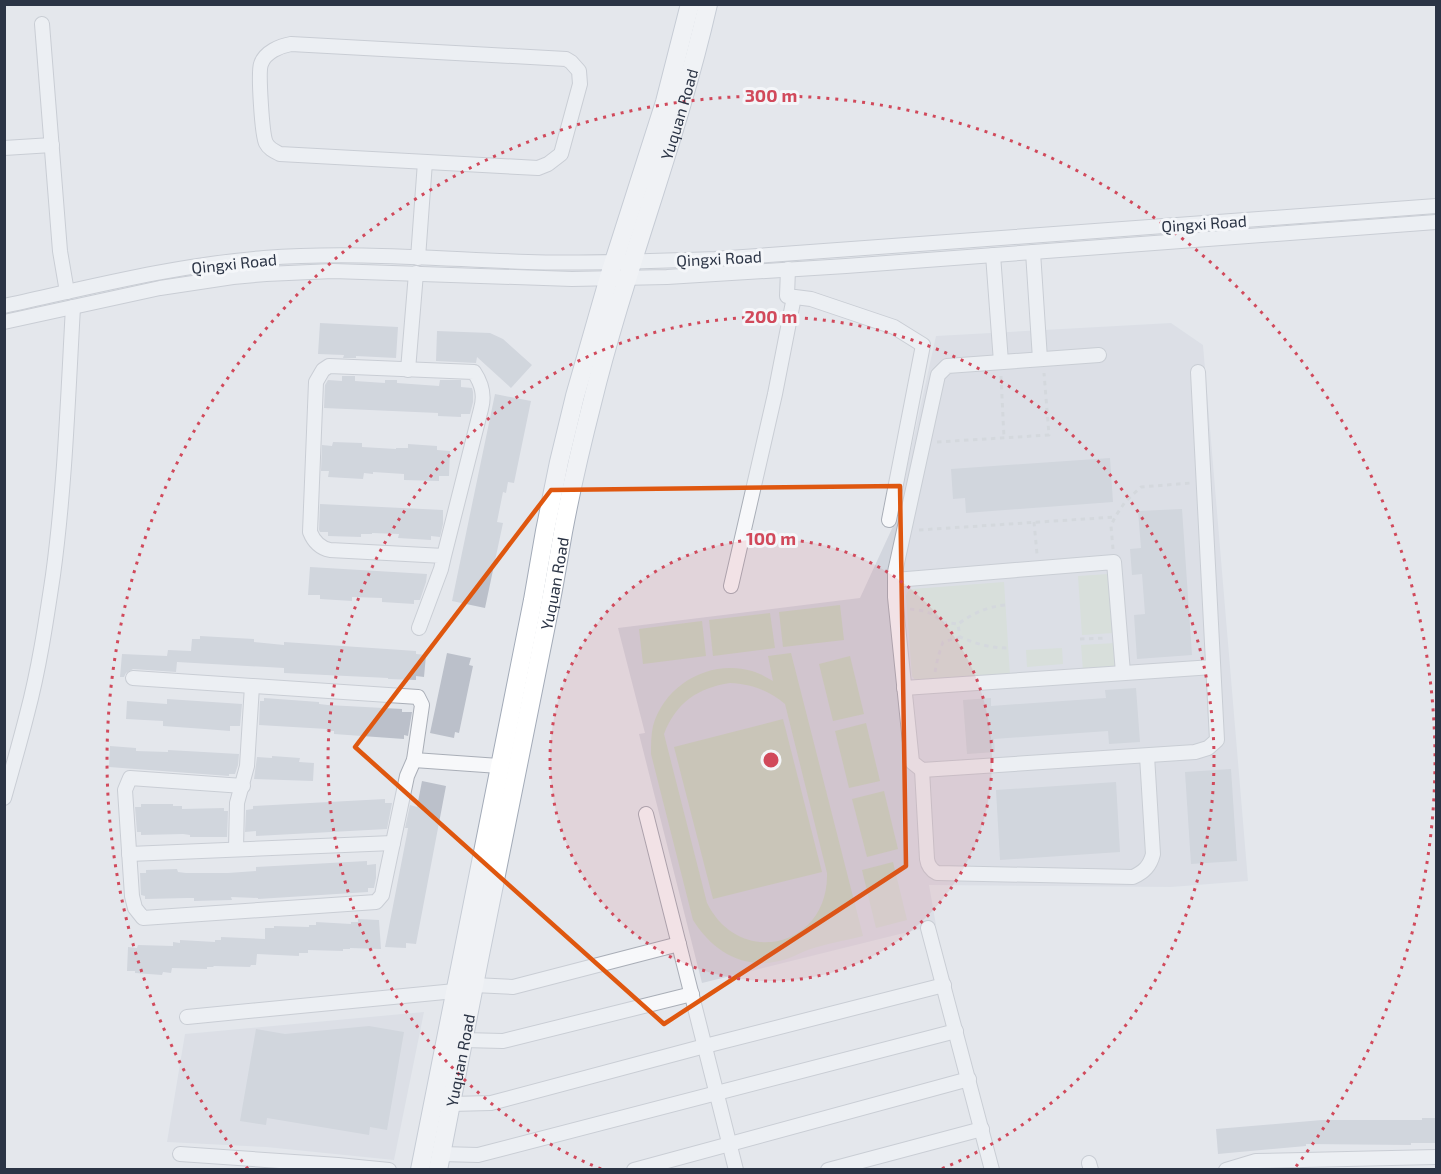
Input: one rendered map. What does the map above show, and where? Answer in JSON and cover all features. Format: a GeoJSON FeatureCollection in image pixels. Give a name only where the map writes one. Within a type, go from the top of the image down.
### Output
{"type":"FeatureCollection","features":[{"type":"Feature","properties":{"kind":"main road","name":"Yuquan Road"},"geometry":{"type":"LineString","coordinates":[[420,1170],[559,462],[575,396],[611,271],[662,111],[690,4]]}},
{"type":"Feature","properties":{"kind":"main road","name":"Yuquan Road"},"geometry":{"type":"LineString","coordinates":[[439,1162],[551,603],[576,466],[629,270],[682,107],[708,4]]}},
{"type":"Feature","properties":{"kind":"street"},"geometry":{"type":"LineString","coordinates":[[42,24],[60,251],[67,292]]}},
{"type":"Feature","properties":{"kind":"street"},"geometry":{"type":"LineString","coordinates":[[291,44],[566,59],[576,66],[581,78],[567,134],[561,154],[548,164],[538,168],[424,162],[280,154],[271,149],[263,136],[261,64],[278,47],[291,44]]}},
{"type":"Feature","properties":{"kind":"street"},"geometry":{"type":"LineString","coordinates":[[4,148],[52,145]]}},
{"type":"Feature","properties":{"kind":"street"},"geometry":{"type":"LineString","coordinates":[[418,258],[424,162]]}},
{"type":"Feature","properties":{"kind":"street","name":"Qingxi Road"},"geometry":{"type":"LineString","coordinates":[[629,270],[727,258],[1437,206]]}},
{"type":"Feature","properties":{"kind":"street","name":"Qingxi Road"},"geometry":{"type":"LineString","coordinates":[[4,322],[160,288],[233,277],[299,272],[417,273],[572,279],[611,271],[788,269],[1437,222]]}},
{"type":"Feature","properties":{"kind":"street"},"geometry":{"type":"LineString","coordinates":[[1033,252],[1042,359]]}},
{"type":"Feature","properties":{"kind":"street","name":"Qingxi Road"},"geometry":{"type":"LineString","coordinates":[[4,306],[158,273],[265,258],[333,255],[528,262],[611,271]]}},
{"type":"Feature","properties":{"kind":"street"},"geometry":{"type":"LineString","coordinates":[[993,255],[1001,362]]}},
{"type":"Feature","properties":{"kind":"street"},"geometry":{"type":"LineString","coordinates":[[788,269],[787,296],[811,299],[894,327],[923,345],[889,520]]}},
{"type":"Feature","properties":{"kind":"street"},"geometry":{"type":"LineString","coordinates":[[408,370],[417,273]]}},
{"type":"Feature","properties":{"kind":"street"},"geometry":{"type":"LineString","coordinates":[[731,586],[775,394],[794,297]]}},
{"type":"Feature","properties":{"kind":"street"},"geometry":{"type":"LineString","coordinates":[[4,798],[28,713],[53,573],[66,429],[73,307]]}},
{"type":"Feature","properties":{"kind":"street"},"geometry":{"type":"LineString","coordinates":[[1099,355],[947,366],[938,375],[895,572],[896,610],[912,762],[922,770],[1202,751],[1217,740],[1197,372]]}},
{"type":"Feature","properties":{"kind":"street"},"geometry":{"type":"LineString","coordinates":[[419,628],[441,569],[483,402],[482,387],[474,372],[329,366],[318,376],[316,389],[310,532],[317,544],[330,550],[444,556]]}},
{"type":"Feature","properties":{"kind":"street"},"geometry":{"type":"LineString","coordinates":[[895,580],[1114,562],[1122,673]]}},
{"type":"Feature","properties":{"kind":"street"},"geometry":{"type":"LineString","coordinates":[[904,688],[1213,667]]}},
{"type":"Feature","properties":{"kind":"street"},"geometry":{"type":"LineString","coordinates":[[133,678],[418,697],[422,705],[414,760],[407,776],[382,895],[376,902],[143,918],[133,902],[125,790],[130,778],[243,786]]}},
{"type":"Feature","properties":{"kind":"street"},"geometry":{"type":"LineString","coordinates":[[236,849],[237,804],[247,766],[252,686]]}},
{"type":"Feature","properties":{"kind":"street"},"geometry":{"type":"LineString","coordinates":[[922,770],[927,859],[933,871],[937,873],[1132,877],[1145,870],[1153,854],[1147,756]]}},
{"type":"Feature","properties":{"kind":"street"},"geometry":{"type":"LineString","coordinates":[[414,760],[499,766]]}},
{"type":"Feature","properties":{"kind":"street"},"geometry":{"type":"LineString","coordinates":[[646,814],[736,1170]]}},
{"type":"Feature","properties":{"kind":"street"},"geometry":{"type":"LineString","coordinates":[[129,854],[393,843]]}},
{"type":"Feature","properties":{"kind":"street"},"geometry":{"type":"LineString","coordinates":[[928,928],[992,1170]]}},
{"type":"Feature","properties":{"kind":"street"},"geometry":{"type":"LineString","coordinates":[[474,985],[513,987],[679,944]]}},
{"type":"Feature","properties":{"kind":"street"},"geometry":{"type":"LineString","coordinates":[[451,1104],[491,1103],[944,985]]}},
{"type":"Feature","properties":{"kind":"street"},"geometry":{"type":"LineString","coordinates":[[187,1017],[455,991]]}},
{"type":"Feature","properties":{"kind":"street"},"geometry":{"type":"LineString","coordinates":[[463,1040],[503,1041],[692,994]]}},
{"type":"Feature","properties":{"kind":"street"},"geometry":{"type":"LineString","coordinates":[[439,1162],[478,1155],[956,1031]]}},
{"type":"Feature","properties":{"kind":"street"},"geometry":{"type":"LineString","coordinates":[[634,1170],[969,1080]]}},
{"type":"Feature","properties":{"kind":"street"},"geometry":{"type":"LineString","coordinates":[[828,1170],[982,1129]]}},
{"type":"Feature","properties":{"kind":"street"},"geometry":{"type":"LineString","coordinates":[[180,1154],[246,1164],[338,1164],[389,1170]]}},
{"type":"Feature","properties":{"kind":"street"},"geometry":{"type":"LineString","coordinates":[[1226,1170],[1256,1161],[1437,1157]]}},
{"type":"Feature","properties":{"kind":"path"},"geometry":{"type":"LineString","coordinates":[[923,443],[1048,435],[1042,359]]}},
{"type":"Feature","properties":{"kind":"path"},"geometry":{"type":"LineString","coordinates":[[1001,362],[1004,438]]}},
{"type":"Feature","properties":{"kind":"path"},"geometry":{"type":"LineString","coordinates":[[1114,562],[1111,526],[1125,502],[1141,488],[1203,482]]}},
{"type":"Feature","properties":{"kind":"path"},"geometry":{"type":"LineString","coordinates":[[904,531],[1115,517]]}},
{"type":"Feature","properties":{"kind":"path"},"geometry":{"type":"LineString","coordinates":[[1034,522],[1038,568]]}},
{"type":"Feature","properties":{"kind":"path"},"geometry":{"type":"LineString","coordinates":[[896,610],[917,609],[932,614],[942,622],[958,624],[982,609],[1005,605]]}},
{"type":"Feature","properties":{"kind":"path"},"geometry":{"type":"LineString","coordinates":[[958,624],[960,637]]}},
{"type":"Feature","properties":{"kind":"path"},"geometry":{"type":"LineString","coordinates":[[935,686],[935,670],[943,642],[960,637],[985,646],[1008,648]]}},
{"type":"Feature","properties":{"kind":"path"},"geometry":{"type":"LineString","coordinates":[[1080,639],[1120,637]]}},
{"type":"Feature","properties":{"kind":"highlighted area"},"geometry":{"type":"Polygon","coordinates":[[[900,486],[906,866],[664,1024],[355,747],[551,490],[900,486]]]}},
{"type":"Feature","properties":{"kind":"shaded area"},"geometry":{"type":"Polygon","coordinates":[[[1171,323],[1203,345],[1248,881],[1171,887],[929,885],[936,925],[702,983],[639,734],[645,733],[618,628],[860,598],[895,522],[936,336],[1171,323]]]}},
{"type":"Feature","properties":{"kind":"shaded area"},"geometry":{"type":"Polygon","coordinates":[[[424,1012],[394,1160],[266,1147],[167,1142],[185,1034],[424,1012]]]}},
{"type":"Feature","properties":{"kind":"green space"},"geometry":{"type":"Polygon","coordinates":[[[1109,574],[1113,633],[1082,635],[1078,576],[1109,574]]]}},
{"type":"Feature","properties":{"kind":"green space"},"geometry":{"type":"Polygon","coordinates":[[[1004,582],[1010,676],[920,682],[915,680],[912,676],[906,596],[908,591],[1004,582]]]}},
{"type":"Feature","properties":{"kind":"green space"},"geometry":{"type":"Polygon","coordinates":[[[840,605],[844,640],[783,647],[779,612],[840,605]]]}},
{"type":"Feature","properties":{"kind":"green space"},"geometry":{"type":"Polygon","coordinates":[[[770,613],[775,648],[713,656],[709,620],[770,613]]]}},
{"type":"Feature","properties":{"kind":"green space"},"geometry":{"type":"Polygon","coordinates":[[[702,621],[706,656],[643,664],[639,629],[702,621]]]}},
{"type":"Feature","properties":{"kind":"green space"},"geometry":{"type":"Polygon","coordinates":[[[1116,643],[1118,668],[1083,671],[1081,645],[1116,643]]]}},
{"type":"Feature","properties":{"kind":"green space"},"geometry":{"type":"Polygon","coordinates":[[[1062,648],[1063,664],[1027,667],[1026,650],[1062,648]]]}},
{"type":"Feature","properties":{"kind":"green space"},"geometry":{"type":"Polygon","coordinates":[[[791,653],[863,936],[819,946],[783,960],[756,963],[743,961],[720,950],[693,920],[651,754],[651,744],[653,726],[659,711],[679,687],[691,678],[720,669],[736,668],[752,671],[773,681],[768,656],[791,653]],[[738,684],[718,685],[689,699],[675,714],[664,734],[707,903],[722,924],[740,937],[760,942],[780,940],[799,932],[814,918],[824,898],[827,873],[785,704],[766,691],[738,684]]]}},
{"type":"Feature","properties":{"kind":"green space"},"geometry":{"type":"Polygon","coordinates":[[[850,656],[864,714],[833,721],[819,664],[850,656]]]}},
{"type":"Feature","properties":{"kind":"green space"},"geometry":{"type":"Polygon","coordinates":[[[783,719],[822,872],[713,899],[674,747],[783,719]]]}},
{"type":"Feature","properties":{"kind":"green space"},"geometry":{"type":"Polygon","coordinates":[[[866,723],[880,781],[849,788],[835,731],[866,723]]]}},
{"type":"Feature","properties":{"kind":"green space"},"geometry":{"type":"Polygon","coordinates":[[[884,791],[898,849],[867,857],[852,799],[884,791]]]}},
{"type":"Feature","properties":{"kind":"green space"},"geometry":{"type":"Polygon","coordinates":[[[893,862],[907,920],[876,928],[862,870],[893,862]]]}},
{"type":"Feature","properties":{"kind":"building"},"geometry":{"type":"Polygon","coordinates":[[[320,323],[398,327],[396,358],[356,356],[356,358],[343,358],[344,355],[318,354],[320,323]]]}},
{"type":"Feature","properties":{"kind":"building"},"geometry":{"type":"Polygon","coordinates":[[[437,331],[490,333],[503,339],[532,365],[511,388],[477,357],[476,363],[436,361],[437,331]]]}},
{"type":"Feature","properties":{"kind":"building"},"geometry":{"type":"Polygon","coordinates":[[[342,376],[355,376],[355,381],[385,383],[385,380],[397,380],[397,383],[439,386],[440,380],[461,380],[461,387],[472,388],[473,402],[470,414],[461,414],[461,417],[438,416],[438,413],[324,408],[325,385],[328,380],[342,381],[342,376]]]}},
{"type":"Feature","properties":{"kind":"building"},"geometry":{"type":"Polygon","coordinates":[[[495,394],[531,401],[514,483],[508,482],[506,493],[503,492],[497,522],[503,523],[485,608],[452,601],[495,394]]]}},
{"type":"Feature","properties":{"kind":"building"},"geometry":{"type":"Polygon","coordinates":[[[333,442],[362,443],[362,447],[396,449],[408,448],[408,444],[437,446],[437,450],[450,451],[449,476],[439,476],[439,481],[404,480],[404,474],[373,472],[373,474],[364,473],[363,479],[328,477],[329,471],[321,471],[322,445],[332,446],[333,442]]]}},
{"type":"Feature","properties":{"kind":"building"},"geometry":{"type":"Polygon","coordinates":[[[1110,458],[1113,502],[966,513],[965,498],[953,499],[951,469],[1110,458]]]}},
{"type":"Feature","properties":{"kind":"building"},"geometry":{"type":"Polygon","coordinates":[[[320,504],[443,510],[443,524],[440,537],[431,536],[431,540],[398,538],[399,534],[372,533],[361,534],[361,537],[328,536],[328,532],[319,530],[320,504]]]}},
{"type":"Feature","properties":{"kind":"building"},"geometry":{"type":"Polygon","coordinates":[[[1182,509],[1192,655],[1137,659],[1134,615],[1145,614],[1142,574],[1132,575],[1130,549],[1141,548],[1138,511],[1182,509]]]}},
{"type":"Feature","properties":{"kind":"building"},"geometry":{"type":"Polygon","coordinates":[[[310,567],[427,574],[420,600],[414,600],[414,604],[382,602],[382,598],[352,597],[352,601],[320,599],[320,595],[308,595],[310,567]]]}},
{"type":"Feature","properties":{"kind":"building"},"geometry":{"type":"Polygon","coordinates":[[[200,636],[254,639],[254,642],[284,645],[284,642],[416,651],[416,654],[426,655],[424,677],[416,676],[416,680],[284,673],[284,668],[177,662],[176,672],[133,669],[124,677],[120,677],[122,654],[167,656],[168,650],[191,651],[192,639],[200,639],[200,636]]]}},
{"type":"Feature","properties":{"kind":"building"},"geometry":{"type":"Polygon","coordinates":[[[447,653],[471,658],[469,665],[473,666],[459,733],[455,732],[454,738],[430,733],[447,653]]]}},
{"type":"Feature","properties":{"kind":"building"},"geometry":{"type":"Polygon","coordinates":[[[1136,688],[1140,742],[1109,744],[1108,731],[994,739],[995,752],[967,754],[963,700],[991,698],[991,706],[1106,698],[1105,690],[1136,688]]]}},
{"type":"Feature","properties":{"kind":"building"},"geometry":{"type":"Polygon","coordinates":[[[264,698],[319,702],[319,704],[328,705],[402,709],[402,712],[412,712],[408,736],[404,735],[404,739],[334,734],[334,731],[326,731],[327,729],[259,725],[260,701],[264,701],[264,698]]]}},
{"type":"Feature","properties":{"kind":"building"},"geometry":{"type":"Polygon","coordinates":[[[167,699],[242,704],[240,726],[230,726],[230,731],[163,726],[163,721],[126,719],[127,701],[167,704],[167,699]]]}},
{"type":"Feature","properties":{"kind":"building"},"geometry":{"type":"Polygon","coordinates":[[[110,746],[136,748],[136,751],[168,752],[168,750],[239,754],[238,765],[235,774],[229,774],[229,776],[109,767],[110,746]]]}},
{"type":"Feature","properties":{"kind":"building"},"geometry":{"type":"Polygon","coordinates":[[[272,756],[300,758],[299,762],[314,763],[313,781],[254,779],[257,757],[272,758],[272,756]]]}},
{"type":"Feature","properties":{"kind":"building"},"geometry":{"type":"Polygon","coordinates":[[[1231,769],[1237,861],[1191,864],[1185,772],[1231,769]]]}},
{"type":"Feature","properties":{"kind":"building"},"geometry":{"type":"Polygon","coordinates":[[[422,781],[446,786],[416,944],[406,943],[406,948],[385,947],[407,834],[408,828],[405,828],[410,805],[417,807],[422,781]]]}},
{"type":"Feature","properties":{"kind":"building"},"geometry":{"type":"Polygon","coordinates":[[[1116,782],[1120,852],[1000,860],[996,790],[1116,782]]]}},
{"type":"Feature","properties":{"kind":"building"},"geometry":{"type":"Polygon","coordinates":[[[385,799],[385,803],[392,803],[387,829],[256,836],[256,831],[245,832],[246,810],[253,809],[253,806],[385,799]]]}},
{"type":"Feature","properties":{"kind":"building"},"geometry":{"type":"Polygon","coordinates":[[[141,804],[173,804],[173,806],[182,806],[182,809],[224,808],[224,811],[228,811],[227,837],[190,837],[190,835],[183,834],[141,835],[141,832],[137,832],[135,807],[141,807],[141,804]]]}},
{"type":"Feature","properties":{"kind":"building"},"geometry":{"type":"Polygon","coordinates":[[[367,861],[367,865],[376,864],[374,888],[368,888],[368,892],[258,899],[231,897],[232,900],[194,901],[194,898],[145,899],[145,896],[141,895],[140,873],[146,873],[146,870],[177,869],[178,872],[186,873],[228,873],[256,871],[256,867],[367,861]]]}},
{"type":"Feature","properties":{"kind":"building"},"geometry":{"type":"Polygon","coordinates":[[[358,919],[379,920],[381,949],[308,950],[308,953],[299,953],[299,956],[257,954],[256,965],[250,967],[172,968],[171,973],[163,972],[162,975],[127,971],[128,947],[173,946],[173,942],[180,943],[180,940],[215,942],[215,940],[221,940],[221,937],[265,939],[265,928],[274,928],[274,926],[309,927],[309,925],[316,925],[316,922],[351,924],[351,922],[358,922],[358,919]]]}},
{"type":"Feature","properties":{"kind":"building"},"geometry":{"type":"Polygon","coordinates":[[[369,1026],[404,1032],[387,1130],[370,1127],[369,1135],[267,1118],[266,1125],[240,1121],[256,1029],[285,1034],[369,1026]]]}},
{"type":"Feature","properties":{"kind":"building"},"geometry":{"type":"Polygon","coordinates":[[[1422,1118],[1437,1118],[1437,1143],[1411,1143],[1411,1145],[1306,1144],[1306,1146],[1218,1154],[1216,1129],[1322,1120],[1422,1120],[1422,1118]]]}}]}
